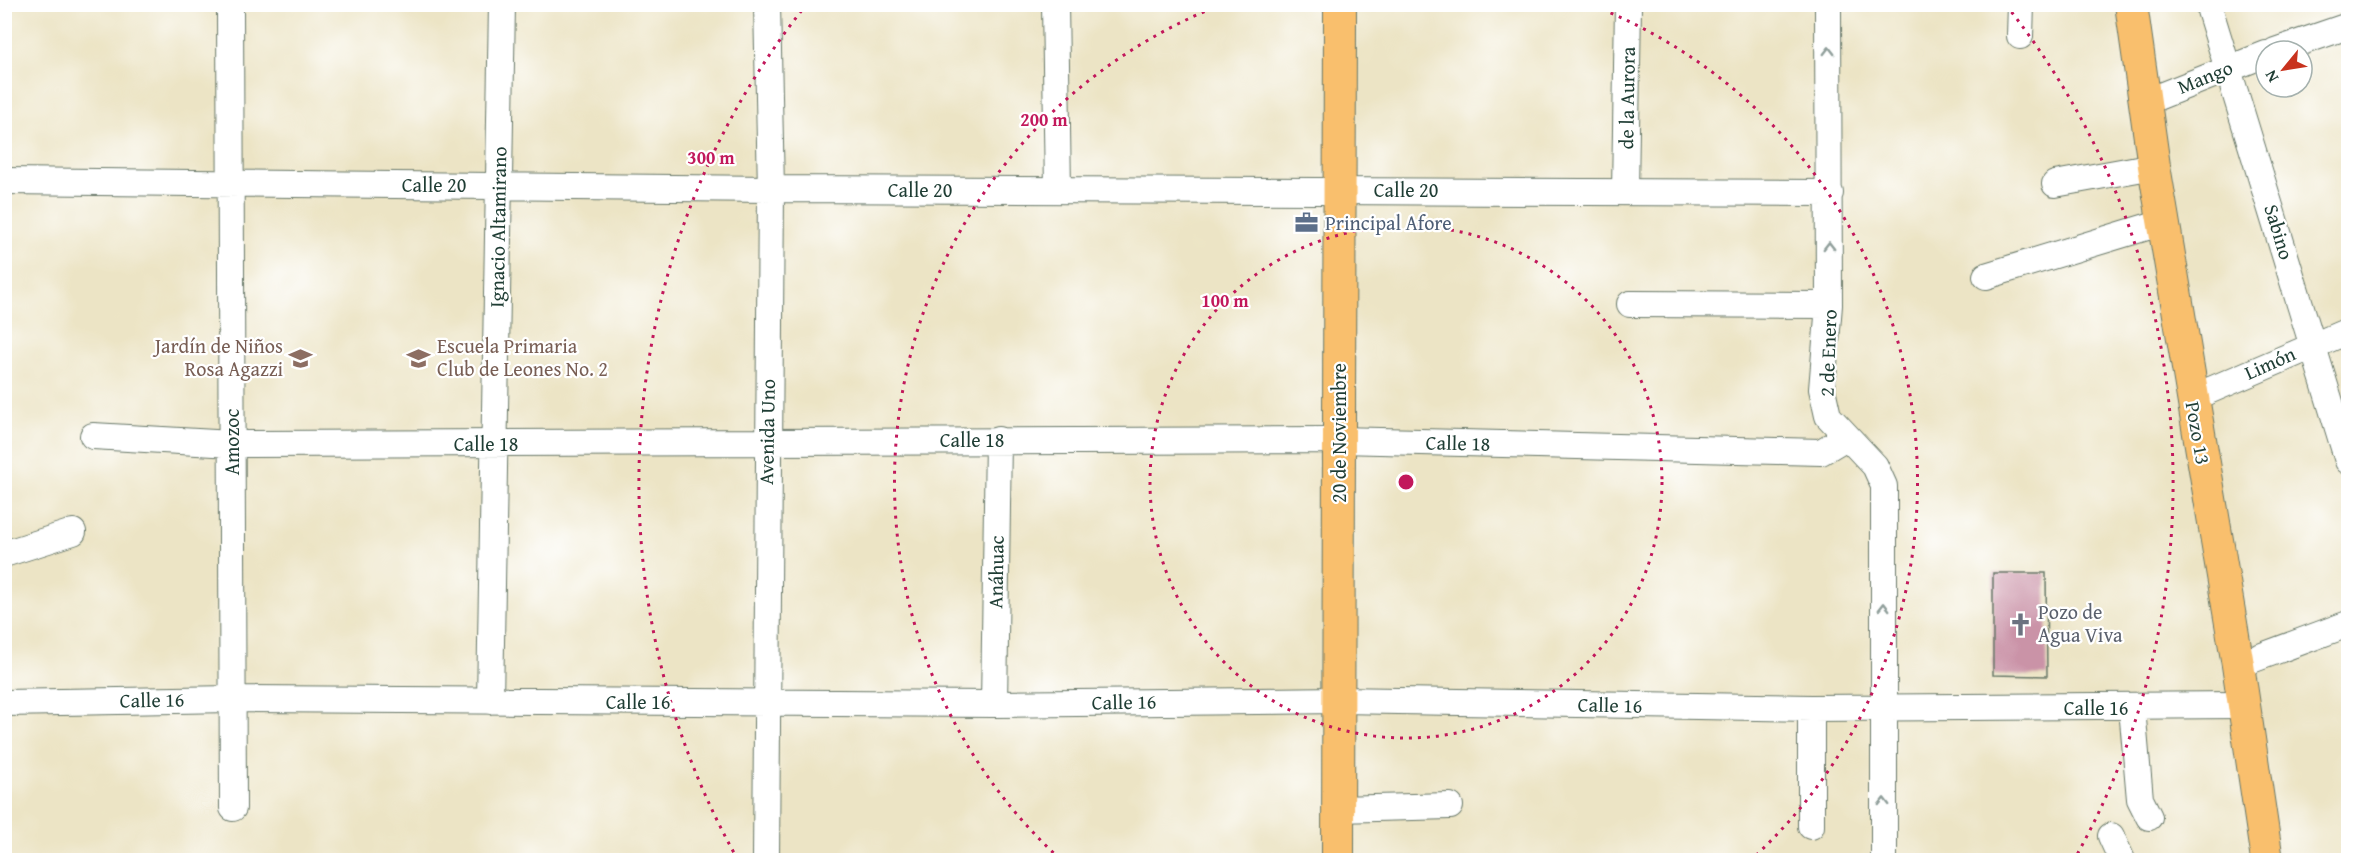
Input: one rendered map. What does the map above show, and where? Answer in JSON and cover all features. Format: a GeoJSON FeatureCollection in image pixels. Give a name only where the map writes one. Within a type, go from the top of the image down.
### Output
{"type":"FeatureCollection","features":[{"type":"Feature","properties":{"kind":"main road","name":"20 de Noviembre"},"geometry":{"type":"LineString","coordinates":[[1338,861],[1341,4]]}},
{"type":"Feature","properties":{"kind":"main road","name":"Pozo 13"},"geometry":{"type":"LineString","coordinates":[[2131,4],[2163,222],[2238,665],[2266,861]]}},
{"type":"Feature","properties":{"kind":"street","name":"Amozoc"},"geometry":{"type":"LineString","coordinates":[[230,4],[233,808]]}},
{"type":"Feature","properties":{"kind":"street","name":"Ignacio Altamirano"},"geometry":{"type":"LineString","coordinates":[[490,701],[502,4]]}},
{"type":"Feature","properties":{"kind":"street","name":"Avenida Uno"},"geometry":{"type":"LineString","coordinates":[[766,861],[765,703],[771,189],[767,4]]}},
{"type":"Feature","properties":{"kind":"street"},"geometry":{"type":"LineString","coordinates":[[1055,4],[1058,190]]}},
{"type":"Feature","properties":{"kind":"street","name":"de la Aurora"},"geometry":{"type":"LineString","coordinates":[[1625,191],[1628,4]]}},
{"type":"Feature","properties":{"kind":"street","name":"2 de Enero"},"geometry":{"type":"LineString","coordinates":[[1828,4],[1829,305],[1822,389],[1828,416],[1875,466],[1884,486],[1884,861]]}},
{"type":"Feature","properties":{"kind":"street"},"geometry":{"type":"LineString","coordinates":[[2020,36],[2021,4]]}},
{"type":"Feature","properties":{"kind":"street","name":"Sabino"},"geometry":{"type":"LineString","coordinates":[[2208,4],[2349,461]]}},
{"type":"Feature","properties":{"kind":"street"},"geometry":{"type":"LineString","coordinates":[[2311,39],[2349,26]]}},
{"type":"Feature","properties":{"kind":"street","name":"Mango"},"geometry":{"type":"LineString","coordinates":[[2145,102],[2254,58]]}},
{"type":"Feature","properties":{"kind":"street"},"geometry":{"type":"LineString","coordinates":[[2055,184],[2154,166]]}},
{"type":"Feature","properties":{"kind":"street","name":"Calle 20"},"geometry":{"type":"LineString","coordinates":[[7,181],[771,189],[1830,192]]}},
{"type":"Feature","properties":{"kind":"street"},"geometry":{"type":"LineString","coordinates":[[1986,276],[2163,222]]}},
{"type":"Feature","properties":{"kind":"street"},"geometry":{"type":"LineString","coordinates":[[1630,304],[1829,305]]}},
{"type":"Feature","properties":{"kind":"street","name":"Limón"},"geometry":{"type":"LineString","coordinates":[[2192,398],[2349,331]]}},
{"type":"Feature","properties":{"kind":"street","name":"Calle 18"},"geometry":{"type":"LineString","coordinates":[[93,436],[232,444],[998,440],[1339,441],[1821,452],[1846,437]]}},
{"type":"Feature","properties":{"kind":"street","name":"Anáhuac"},"geometry":{"type":"LineString","coordinates":[[994,704],[998,440]]}},
{"type":"Feature","properties":{"kind":"street"},"geometry":{"type":"LineString","coordinates":[[4,554],[73,532]]}},
{"type":"Feature","properties":{"kind":"street"},"geometry":{"type":"LineString","coordinates":[[2238,665],[2349,624]]}},
{"type":"Feature","properties":{"kind":"street","name":"Calle 16"},"geometry":{"type":"LineString","coordinates":[[4,703],[232,699],[994,704],[1339,700],[1811,708],[2132,708],[2243,705]]}},
{"type":"Feature","properties":{"kind":"street"},"geometry":{"type":"LineString","coordinates":[[1811,708],[1811,826]]}},
{"type":"Feature","properties":{"kind":"street"},"geometry":{"type":"LineString","coordinates":[[2132,708],[2140,799],[2149,818]]}},
{"type":"Feature","properties":{"kind":"street"},"geometry":{"type":"LineString","coordinates":[[1338,809],[1450,806]]}},
{"type":"Feature","properties":{"kind":"street"},"geometry":{"type":"LineString","coordinates":[[2111,836],[2122,861]]}},
{"type":"Feature","properties":{"kind":"building","name":"Pozo de Agua Viva"},"geometry":{"type":"Polygon","coordinates":[[[1993,573],[2046,573],[2047,676],[1993,675],[1993,573]]]}},
{"type":"Feature","properties":{"kind":"place","name":"Principal Afore"},"geometry":{"type":"Point","coordinates":[1307,223]}},
{"type":"Feature","properties":{"kind":"place","name":"Jardín de Niños Rosa Agazzi"},"geometry":{"type":"Point","coordinates":[301,358]}},
{"type":"Feature","properties":{"kind":"place","name":"Escuela Primaria Club de Leones No. 2"},"geometry":{"type":"Point","coordinates":[419,358]}},
{"type":"Feature","properties":{"kind":"place","name":"Pozo de Agua Viva"},"geometry":{"type":"Point","coordinates":[2020,624]}}]}
